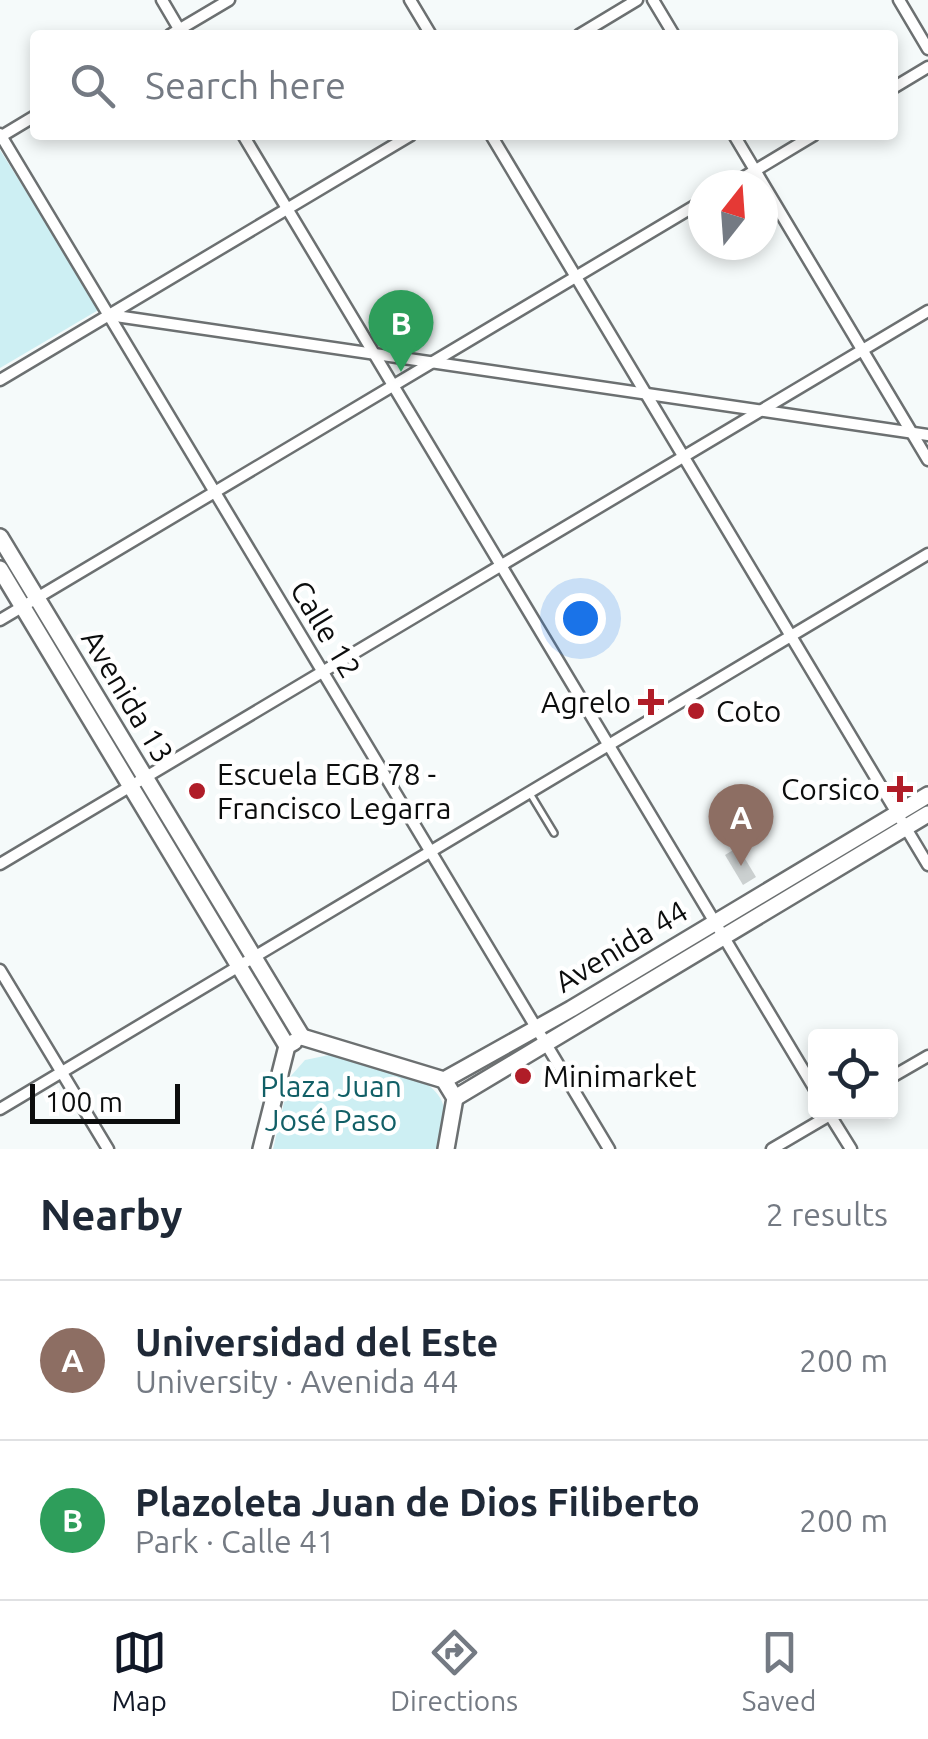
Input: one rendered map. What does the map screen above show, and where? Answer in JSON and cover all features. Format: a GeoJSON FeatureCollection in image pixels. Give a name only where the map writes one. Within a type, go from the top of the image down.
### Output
{"type":"FeatureCollection","features":[{"type":"Feature","properties":{"kind":"main road","name":"Avenida 13"},"geometry":{"type":"LineString","coordinates":[[0,537],[30,602],[294,1041]]}},
{"type":"Feature","properties":{"kind":"main road","name":"Avenida 13"},"geometry":{"type":"LineString","coordinates":[[0,569],[30,602]]}},
{"type":"Feature","properties":{"kind":"main road","name":"Avenida 44"},"geometry":{"type":"LineString","coordinates":[[444,1080],[540,1035],[902,821],[928,795]]}},
{"type":"Feature","properties":{"kind":"main road","name":"Avenida 44"},"geometry":{"type":"LineString","coordinates":[[902,821],[928,814]]}},
{"type":"Feature","properties":{"kind":"main road","name":"Avenida 44"},"geometry":{"type":"LineString","coordinates":[[454,1098],[540,1035]]}},
{"type":"Feature","properties":{"kind":"main road"},"geometry":{"type":"LineString","coordinates":[[261,1149],[294,1041],[444,1080],[454,1098],[446,1149]]}},
{"type":"Feature","properties":{"kind":"street"},"geometry":{"type":"LineString","coordinates":[[162,0],[176,30]]}},
{"type":"Feature","properties":{"kind":"street"},"geometry":{"type":"LineString","coordinates":[[182,30],[229,0]]}},
{"type":"Feature","properties":{"kind":"street"},"geometry":{"type":"LineString","coordinates":[[410,0],[428,30]]}},
{"type":"Feature","properties":{"kind":"street"},"geometry":{"type":"LineString","coordinates":[[587,30],[637,0]]}},
{"type":"Feature","properties":{"kind":"street"},"geometry":{"type":"LineString","coordinates":[[653,0],[671,30]]}},
{"type":"Feature","properties":{"kind":"street"},"geometry":{"type":"LineString","coordinates":[[899,0],[928,48]]}},
{"type":"Feature","properties":{"kind":"street"},"geometry":{"type":"LineString","coordinates":[[898,85],[928,67]]}},
{"type":"Feature","properties":{"kind":"street"},"geometry":{"type":"LineString","coordinates":[[0,136],[30,119]]}},
{"type":"Feature","properties":{"kind":"street","name":"Calle 12"},"geometry":{"type":"LineString","coordinates":[[0,136],[609,1149]]}},
{"type":"Feature","properties":{"kind":"street"},"geometry":{"type":"LineString","coordinates":[[245,140],[808,1077]]}},
{"type":"Feature","properties":{"kind":"street"},"geometry":{"type":"LineString","coordinates":[[0,380],[403,140]]}},
{"type":"Feature","properties":{"kind":"street"},"geometry":{"type":"LineString","coordinates":[[494,140],[928,865]]}},
{"type":"Feature","properties":{"kind":"street"},"geometry":{"type":"LineString","coordinates":[[737,140],[755,170],[806,140]]}},
{"type":"Feature","properties":{"kind":"street"},"geometry":{"type":"LineString","coordinates":[[778,209],[928,460]]}},
{"type":"Feature","properties":{"kind":"street"},"geometry":{"type":"LineString","coordinates":[[0,620],[688,211]]}},
{"type":"Feature","properties":{"kind":"street"},"geometry":{"type":"LineString","coordinates":[[0,864],[928,311]]}},
{"type":"Feature","properties":{"kind":"street"},"geometry":{"type":"LineString","coordinates":[[109,315],[928,435]]}},
{"type":"Feature","properties":{"kind":"street"},"geometry":{"type":"LineString","coordinates":[[0,1109],[928,554]]}},
{"type":"Feature","properties":{"kind":"street"},"geometry":{"type":"LineString","coordinates":[[0,970],[108,1149]]}},
{"type":"Feature","properties":{"kind":"street"},"geometry":{"type":"LineString","coordinates":[[898,1073],[928,1056]]}},
{"type":"Feature","properties":{"kind":"street"},"geometry":{"type":"LineString","coordinates":[[772,1149],[820,1119]]}},
{"type":"Feature","properties":{"kind":"street"},"geometry":{"type":"LineString","coordinates":[[835,1119],[850,1149]]}},
{"type":"Feature","properties":{"kind":"lane"},"geometry":{"type":"LineString","coordinates":[[529,792],[554,833]]}},
{"type":"Feature","properties":{"kind":"green space"},"geometry":{"type":"Polygon","coordinates":[[[0,150],[100,309],[0,368],[0,150]]]}},
{"type":"Feature","properties":{"kind":"green space","name":"Plaza Juan José Paso"},"geometry":{"type":"Polygon","coordinates":[[[329,1055],[401,1072],[433,1089],[442,1102],[445,1118],[437,1149],[273,1149],[290,1077],[305,1060],[329,1055]]]}},
{"type":"Feature","properties":{"kind":"building"},"geometry":{"type":"Polygon","coordinates":[[[738,847],[756,877],[743,885],[725,855],[738,847]]]}},
{"type":"Feature","properties":{"kind":"place","name":"Plazoleta Juan de Dios Filiberto"},"geometry":{"type":"Point","coordinates":[401,372]}},
{"type":"Feature","properties":{"kind":"place","name":"Agrelo"},"geometry":{"type":"Point","coordinates":[651,702]}},
{"type":"Feature","properties":{"kind":"place","name":"Coto"},"geometry":{"type":"Point","coordinates":[696,711]}},
{"type":"Feature","properties":{"kind":"place","name":"Corsico"},"geometry":{"type":"Point","coordinates":[900,789]}},
{"type":"Feature","properties":{"kind":"place","name":"Escuela EGB 78 - Francisco Legarra"},"geometry":{"type":"Point","coordinates":[197,791]}},
{"type":"Feature","properties":{"kind":"place","name":"Universidad del Este"},"geometry":{"type":"Point","coordinates":[741,866]}},
{"type":"Feature","properties":{"kind":"place","name":"Minimarket"},"geometry":{"type":"Point","coordinates":[523,1076]}}]}
